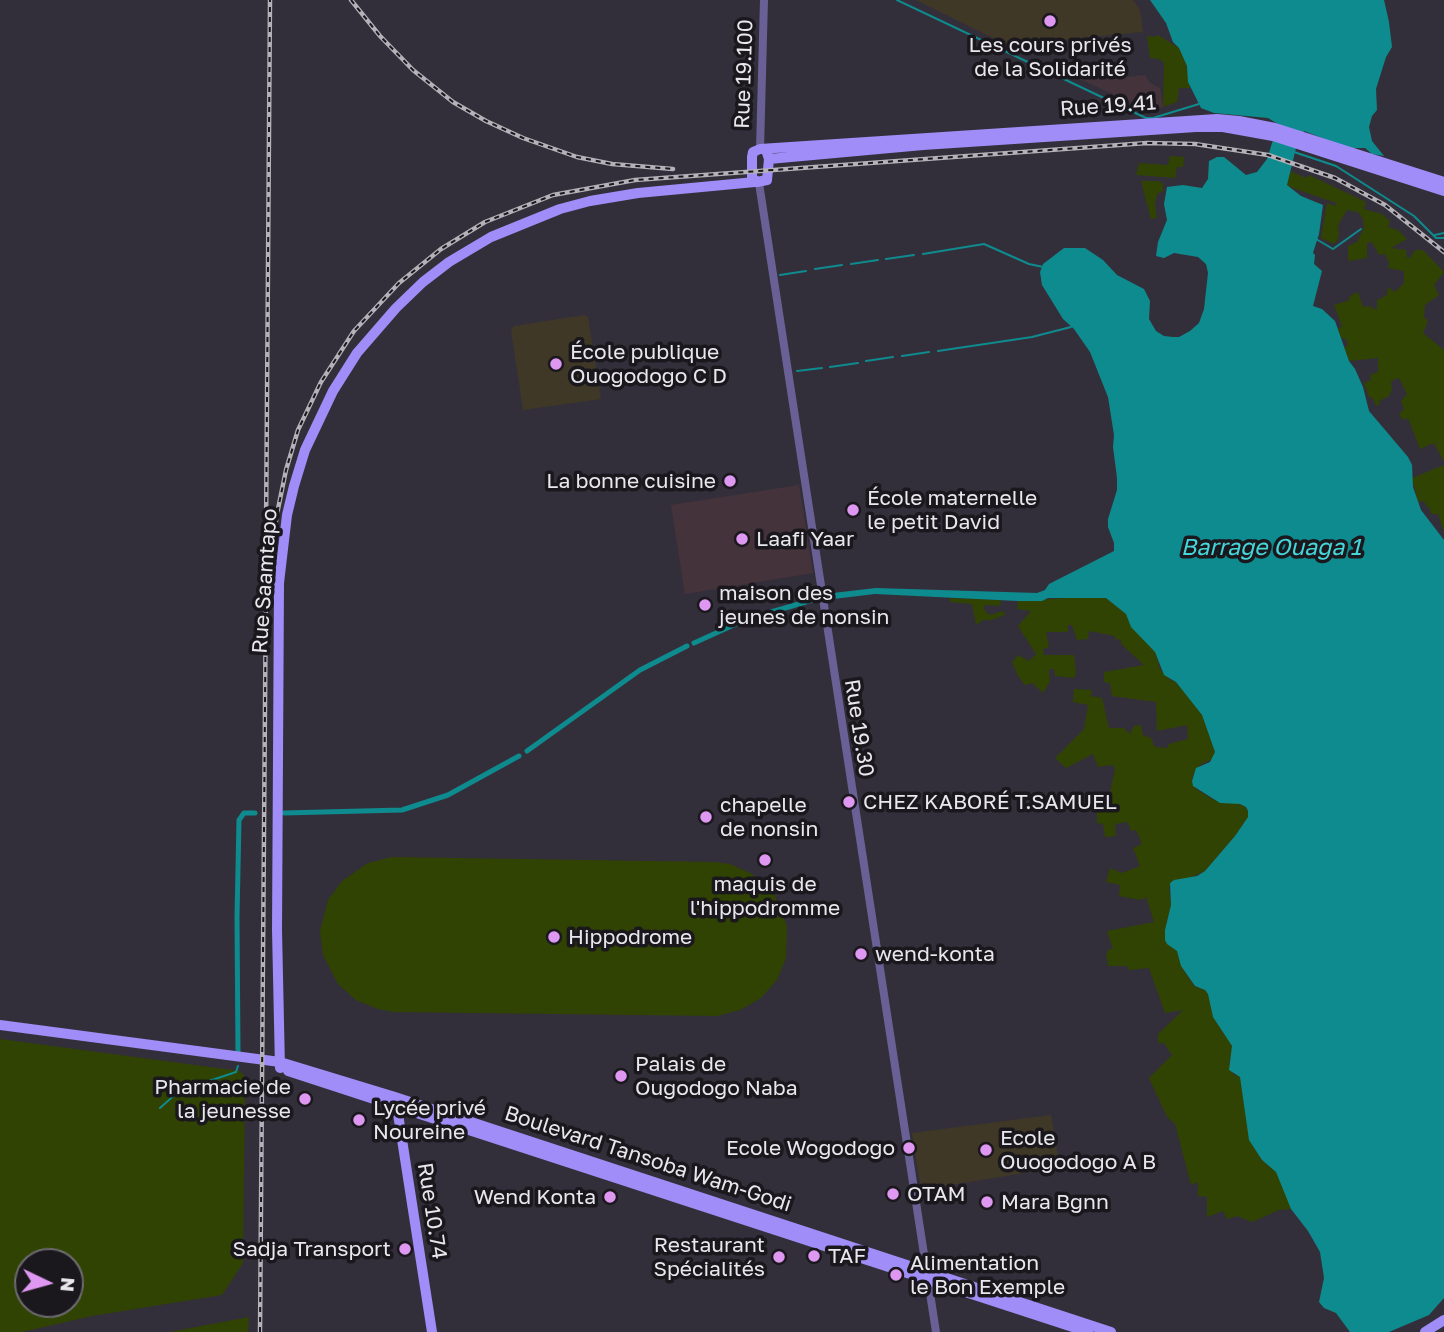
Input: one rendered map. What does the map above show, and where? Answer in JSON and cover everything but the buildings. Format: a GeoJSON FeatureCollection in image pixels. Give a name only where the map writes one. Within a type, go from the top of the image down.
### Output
{"type":"FeatureCollection","features":[{"type":"Feature","properties":{"kind":"main road","name":"Rue 19.41"},"geometry":{"type":"LineString","coordinates":[[765,153],[1196,127],[1236,128],[1274,132],[1444,191]]}},
{"type":"Feature","properties":{"kind":"main road","name":"Rue 19.41"},"geometry":{"type":"LineString","coordinates":[[1302,141],[1444,182]]}},
{"type":"Feature","properties":{"kind":"main road"},"geometry":{"type":"LineString","coordinates":[[753,152],[765,153],[767,180],[757,182],[752,178],[753,152]]}},
{"type":"Feature","properties":{"kind":"main road","name":"Rue Saamtapo"},"geometry":{"type":"LineString","coordinates":[[280,1065],[277,943],[279,583],[287,514],[294,486],[310,438],[333,391],[357,353],[396,308],[449,262],[491,237],[560,209],[590,201],[638,193],[757,182]]}},
{"type":"Feature","properties":{"kind":"main road","name":"Boulevard Tansoba Wam-Godi"},"geometry":{"type":"LineString","coordinates":[[0,1025],[280,1065],[1111,1332]]}},
{"type":"Feature","properties":{"kind":"main road","name":"Boulevard Tansoba Wam-Godi"},"geometry":{"type":"LineString","coordinates":[[0,1032],[280,1065]]}},
{"type":"Feature","properties":{"kind":"main road","name":"Rue 10.74"},"geometry":{"type":"LineString","coordinates":[[396,1101],[432,1332]]}},
{"type":"Feature","properties":{"kind":"main road","name":"Boulevard Tansoba Wam-Godi"},"geometry":{"type":"LineString","coordinates":[[925,1274],[1088,1332]]}},
{"type":"Feature","properties":{"kind":"main road"},"geometry":{"type":"LineString","coordinates":[[1425,1332],[1443,1320]]}},
{"type":"Feature","properties":{"kind":"street","name":"Rue 19.100"},"geometry":{"type":"LineString","coordinates":[[764,0],[765,153]]}},
{"type":"Feature","properties":{"kind":"street","name":"Rue 19.30"},"geometry":{"type":"LineString","coordinates":[[757,182],[936,1332]]}},
{"type":"Feature","properties":{"kind":"shaded area","name":"Les cours privés de la Solidarité"},"geometry":{"type":"Polygon","coordinates":[[[916,0],[1133,0],[1140,10],[1143,32],[1007,45],[916,0]]]}},
{"type":"Feature","properties":{"kind":"shaded area"},"geometry":{"type":"Polygon","coordinates":[[[1096,62],[1099,80],[1145,75],[1150,83],[1160,88],[1163,107],[1146,109],[1060,70],[1062,64],[1096,62]]]}},
{"type":"Feature","properties":{"kind":"shaded area","name":"École publique Ouogodogo C D"},"geometry":{"type":"Polygon","coordinates":[[[585,315],[588,317],[601,399],[523,410],[511,330],[514,326],[585,315]]]}},
{"type":"Feature","properties":{"kind":"shaded area","name":"Laafi Yaar"},"geometry":{"type":"Polygon","coordinates":[[[799,485],[813,573],[685,594],[671,505],[799,485]]]}},
{"type":"Feature","properties":{"kind":"shaded area","name":"Ecole Ouogodogo A B"},"geometry":{"type":"Polygon","coordinates":[[[1051,1115],[1060,1167],[921,1190],[912,1133],[1051,1115]]]}},
{"type":"Feature","properties":{"kind":"green space"},"geometry":{"type":"Polygon","coordinates":[[[1158,35],[1179,48],[1186,63],[1190,88],[1179,88],[1177,102],[1163,107],[1164,63],[1150,58],[1147,36],[1158,35]]]}},
{"type":"Feature","properties":{"kind":"green space"},"geometry":{"type":"Polygon","coordinates":[[[1170,156],[1184,157],[1183,167],[1177,167],[1175,178],[1136,175],[1139,163],[1168,165],[1170,156]]]}},
{"type":"Feature","properties":{"kind":"green space"},"geometry":{"type":"Polygon","coordinates":[[[1290,171],[1306,178],[1309,175],[1366,202],[1364,209],[1382,214],[1390,221],[1388,227],[1398,230],[1407,239],[1391,248],[1406,250],[1407,258],[1410,258],[1415,250],[1423,250],[1444,272],[1434,285],[1439,295],[1425,305],[1424,317],[1428,321],[1423,333],[1444,350],[1444,462],[1434,443],[1420,449],[1408,418],[1403,420],[1399,414],[1404,409],[1401,401],[1407,394],[1399,378],[1391,381],[1389,396],[1379,401],[1380,404],[1376,406],[1372,397],[1369,398],[1364,383],[1371,380],[1370,375],[1378,372],[1378,358],[1349,361],[1344,347],[1348,346],[1346,339],[1341,338],[1338,329],[1342,326],[1334,305],[1349,300],[1350,296],[1358,292],[1363,307],[1369,306],[1377,310],[1377,300],[1387,295],[1388,287],[1395,292],[1404,283],[1404,271],[1388,268],[1389,262],[1385,254],[1379,255],[1372,242],[1367,243],[1367,258],[1348,261],[1348,246],[1357,242],[1364,228],[1363,219],[1358,212],[1347,210],[1338,225],[1339,235],[1334,244],[1321,238],[1327,203],[1335,206],[1336,203],[1287,186],[1290,171]]]}},
{"type":"Feature","properties":{"kind":"green space"},"geometry":{"type":"Polygon","coordinates":[[[1141,181],[1159,181],[1163,184],[1163,191],[1157,194],[1155,204],[1157,218],[1151,219],[1141,181]]]}},
{"type":"Feature","properties":{"kind":"green space"},"geometry":{"type":"Polygon","coordinates":[[[1444,465],[1444,532],[1438,514],[1431,514],[1424,501],[1418,502],[1412,478],[1444,465]]]}},
{"type":"Feature","properties":{"kind":"green space"},"geometry":{"type":"Polygon","coordinates":[[[950,598],[1001,600],[1000,606],[984,605],[984,609],[989,615],[1004,611],[1005,615],[983,620],[976,625],[972,604],[950,602],[950,598]]]}},
{"type":"Feature","properties":{"kind":"green space"},"geometry":{"type":"Polygon","coordinates":[[[1106,598],[1126,614],[1155,652],[1160,669],[1170,680],[1176,682],[1202,715],[1215,752],[1214,758],[1200,765],[1193,775],[1192,781],[1196,789],[1214,800],[1240,804],[1248,811],[1248,817],[1235,836],[1205,871],[1169,887],[1171,905],[1165,930],[1178,951],[1181,966],[1194,986],[1208,994],[1223,1033],[1229,1040],[1233,1050],[1229,1062],[1233,1074],[1240,1077],[1250,1140],[1262,1160],[1276,1172],[1291,1209],[1279,1210],[1252,1222],[1237,1216],[1227,1219],[1223,1211],[1207,1217],[1207,1197],[1198,1196],[1198,1182],[1191,1185],[1175,1124],[1167,1117],[1149,1078],[1172,1055],[1164,1043],[1158,1043],[1158,1034],[1183,1010],[1165,1013],[1149,968],[1129,970],[1127,966],[1108,966],[1106,955],[1109,949],[1113,949],[1107,931],[1154,922],[1146,897],[1141,900],[1119,896],[1120,885],[1106,882],[1110,868],[1122,873],[1140,866],[1133,848],[1142,844],[1136,830],[1131,831],[1128,822],[1115,824],[1116,836],[1105,837],[1103,824],[1097,823],[1101,798],[1109,797],[1115,769],[1113,765],[1098,767],[1093,754],[1066,768],[1055,758],[1084,729],[1088,705],[1073,702],[1074,689],[1092,690],[1091,696],[1102,698],[1109,728],[1124,728],[1130,734],[1134,726],[1141,725],[1143,735],[1151,738],[1155,747],[1167,748],[1169,744],[1188,739],[1187,725],[1157,731],[1156,702],[1112,696],[1110,683],[1104,682],[1104,672],[1144,665],[1121,644],[1121,640],[1115,639],[1115,636],[1089,631],[1088,639],[1077,640],[1072,625],[1068,625],[1068,632],[1046,632],[1049,647],[1043,649],[1044,655],[1074,655],[1076,673],[1074,678],[1055,676],[1054,669],[1049,669],[1050,681],[1043,693],[1032,683],[1025,685],[1012,662],[1018,655],[1029,661],[1036,654],[1018,626],[1031,611],[1017,609],[1018,601],[1106,598]]]}},
{"type":"Feature","properties":{"kind":"green space","name":"Hippodrome"},"geometry":{"type":"Polygon","coordinates":[[[392,857],[730,864],[752,874],[775,896],[787,926],[786,958],[777,980],[761,998],[740,1010],[717,1016],[394,1012],[378,1009],[356,1000],[338,984],[323,955],[320,931],[328,900],[342,881],[368,863],[392,857]]]}},
{"type":"Feature","properties":{"kind":"green space"},"geometry":{"type":"Polygon","coordinates":[[[0,1039],[240,1071],[245,1077],[243,1263],[222,1295],[84,1318],[84,1248],[14,1248],[14,1318],[83,1318],[22,1332],[0,1332],[0,1039]]]}},
{"type":"Feature","properties":{"kind":"green space"},"geometry":{"type":"Polygon","coordinates":[[[249,1317],[248,1332],[170,1332],[249,1317]]]}},
{"type":"Feature","properties":{"kind":"water","name":"Barrage Ouaga 1"},"geometry":{"type":"Polygon","coordinates":[[[1150,0],[1384,0],[1389,22],[1392,47],[1376,89],[1377,110],[1369,127],[1372,141],[1384,156],[1372,154],[1365,148],[1348,148],[1304,131],[1296,148],[1287,185],[1301,196],[1323,205],[1313,253],[1314,264],[1322,271],[1313,306],[1322,309],[1335,321],[1349,361],[1363,387],[1369,411],[1408,457],[1412,465],[1413,487],[1421,510],[1444,540],[1444,1298],[1429,1315],[1389,1332],[1350,1332],[1336,1313],[1324,1308],[1319,1302],[1324,1278],[1320,1252],[1291,1209],[1276,1172],[1262,1160],[1249,1140],[1240,1077],[1229,1070],[1232,1046],[1213,1017],[1208,994],[1195,986],[1181,966],[1177,951],[1165,940],[1171,905],[1170,883],[1197,876],[1205,871],[1235,836],[1248,817],[1248,811],[1240,804],[1220,803],[1193,786],[1196,768],[1210,762],[1215,752],[1202,715],[1176,682],[1164,675],[1155,652],[1131,627],[1126,614],[1106,598],[1018,601],[875,594],[825,600],[824,594],[876,588],[1037,593],[1045,590],[1049,584],[1114,551],[1108,519],[1117,490],[1117,478],[1108,397],[1090,352],[1074,329],[1063,319],[1042,285],[1040,272],[1043,264],[1064,248],[1085,248],[1103,260],[1117,275],[1144,289],[1150,301],[1149,319],[1156,331],[1164,336],[1179,337],[1190,331],[1199,323],[1204,309],[1208,273],[1206,264],[1198,257],[1174,253],[1164,258],[1156,256],[1158,242],[1167,220],[1164,204],[1167,187],[1183,185],[1202,188],[1208,179],[1209,161],[1217,157],[1224,157],[1246,175],[1257,172],[1267,159],[1278,124],[1268,118],[1214,113],[1201,108],[1188,82],[1187,66],[1179,48],[1150,0]]]}},
{"type":"Feature","properties":{"kind":"waterway"},"geometry":{"type":"LineString","coordinates":[[897,0],[1146,118],[1199,104]]}},
{"type":"Feature","properties":{"kind":"waterway"},"geometry":{"type":"LineString","coordinates":[[1294,152],[1336,166],[1414,216],[1436,238],[1444,238]]}},
{"type":"Feature","properties":{"kind":"waterway"},"geometry":{"type":"LineString","coordinates":[[1316,239],[1333,249],[1361,229]]}},
{"type":"Feature","properties":{"kind":"waterway"},"geometry":{"type":"LineString","coordinates":[[1435,235],[1444,233]]}},
{"type":"Feature","properties":{"kind":"waterway"},"geometry":{"type":"LineString","coordinates":[[923,254],[984,244],[1029,264],[1043,267]]}},
{"type":"Feature","properties":{"kind":"waterway"},"geometry":{"type":"LineString","coordinates":[[886,259],[914,255]]}},
{"type":"Feature","properties":{"kind":"waterway"},"geometry":{"type":"LineString","coordinates":[[851,264],[878,260]]}},
{"type":"Feature","properties":{"kind":"waterway"},"geometry":{"type":"LineString","coordinates":[[815,269],[842,265]]}},
{"type":"Feature","properties":{"kind":"waterway"},"geometry":{"type":"LineString","coordinates":[[780,275],[806,271]]}},
{"type":"Feature","properties":{"kind":"waterway"},"geometry":{"type":"LineString","coordinates":[[938,351],[1032,337],[1071,327]]}},
{"type":"Feature","properties":{"kind":"waterway"},"geometry":{"type":"LineString","coordinates":[[902,356],[929,352]]}},
{"type":"Feature","properties":{"kind":"waterway"},"geometry":{"type":"LineString","coordinates":[[866,361],[893,357]]}},
{"type":"Feature","properties":{"kind":"waterway"},"geometry":{"type":"LineString","coordinates":[[830,367],[858,363]]}},
{"type":"Feature","properties":{"kind":"waterway"},"geometry":{"type":"LineString","coordinates":[[797,371],[822,368]]}},
{"type":"Feature","properties":{"kind":"waterway"},"geometry":{"type":"LineString","coordinates":[[694,643],[747,619],[816,599]]}},
{"type":"Feature","properties":{"kind":"waterway"},"geometry":{"type":"LineString","coordinates":[[527,751],[640,670],[687,646]]}},
{"type":"Feature","properties":{"kind":"waterway"},"geometry":{"type":"LineString","coordinates":[[284,813],[402,810],[448,795],[519,756]]}},
{"type":"Feature","properties":{"kind":"waterway"},"geometry":{"type":"LineString","coordinates":[[238,1052],[239,820],[244,813],[255,813]]}},
{"type":"Feature","properties":{"kind":"waterway"},"geometry":{"type":"LineString","coordinates":[[160,1108],[179,1091],[236,1072],[238,1066]]}},
{"type":"Feature","properties":{"kind":"railway"},"geometry":{"type":"LineString","coordinates":[[266,532],[270,0]]}},
{"type":"Feature","properties":{"kind":"railway"},"geometry":{"type":"LineString","coordinates":[[351,0],[380,36],[413,70],[453,102],[486,121],[523,138],[577,157],[612,164],[673,169]]}},
{"type":"Feature","properties":{"kind":"railway"},"geometry":{"type":"LineString","coordinates":[[266,591],[277,514],[298,430],[321,382],[354,331],[399,283],[441,249],[485,222],[553,195],[635,180],[1147,143],[1195,144],[1268,155],[1335,178],[1385,205],[1444,252]]}},
{"type":"Feature","properties":{"kind":"railway"},"geometry":{"type":"LineString","coordinates":[[260,1332],[266,581]]}},
{"type":"Feature","properties":{"kind":"place","name":"Les cours privés de la Solidarité"},"geometry":{"type":"Point","coordinates":[1050,21]}},
{"type":"Feature","properties":{"kind":"place","name":"École publique Ouogodogo C D"},"geometry":{"type":"Point","coordinates":[556,364]}},
{"type":"Feature","properties":{"kind":"place","name":"La bonne cuisine"},"geometry":{"type":"Point","coordinates":[730,481]}},
{"type":"Feature","properties":{"kind":"place","name":"École maternelle le petit David"},"geometry":{"type":"Point","coordinates":[853,510]}},
{"type":"Feature","properties":{"kind":"place","name":"Laafi Yaar"},"geometry":{"type":"Point","coordinates":[742,539]}},
{"type":"Feature","properties":{"kind":"place","name":"maison des jeunes de nonsin"},"geometry":{"type":"Point","coordinates":[705,605]}},
{"type":"Feature","properties":{"kind":"place","name":"CHEZ KABORÉ T.SAMUEL"},"geometry":{"type":"Point","coordinates":[849,802]}},
{"type":"Feature","properties":{"kind":"place","name":"chapelle de nonsin"},"geometry":{"type":"Point","coordinates":[706,817]}},
{"type":"Feature","properties":{"kind":"place","name":"maquis de l'hippodromme"},"geometry":{"type":"Point","coordinates":[765,860]}},
{"type":"Feature","properties":{"kind":"place","name":"Hippodrome"},"geometry":{"type":"Point","coordinates":[554,937]}},
{"type":"Feature","properties":{"kind":"place","name":"wend-konta"},"geometry":{"type":"Point","coordinates":[861,954]}},
{"type":"Feature","properties":{"kind":"place","name":"Palais de Ougodogo Naba"},"geometry":{"type":"Point","coordinates":[621,1076]}},
{"type":"Feature","properties":{"kind":"place","name":"Pharmacie de la jeunesse"},"geometry":{"type":"Point","coordinates":[305,1099]}},
{"type":"Feature","properties":{"kind":"place","name":"Lycée privé Noureine"},"geometry":{"type":"Point","coordinates":[359,1120]}},
{"type":"Feature","properties":{"kind":"place","name":"Ecole Wogodogo"},"geometry":{"type":"Point","coordinates":[909,1148]}},
{"type":"Feature","properties":{"kind":"place","name":"Ecole Ouogodogo A B"},"geometry":{"type":"Point","coordinates":[986,1150]}},
{"type":"Feature","properties":{"kind":"place","name":"OTAM"},"geometry":{"type":"Point","coordinates":[893,1194]}},
{"type":"Feature","properties":{"kind":"place","name":"Wend Konta"},"geometry":{"type":"Point","coordinates":[610,1197]}},
{"type":"Feature","properties":{"kind":"place","name":"Mara Bgnn"},"geometry":{"type":"Point","coordinates":[987,1202]}},
{"type":"Feature","properties":{"kind":"place","name":"Sadja Transport"},"geometry":{"type":"Point","coordinates":[405,1249]}},
{"type":"Feature","properties":{"kind":"place","name":"TAF"},"geometry":{"type":"Point","coordinates":[814,1256]}},
{"type":"Feature","properties":{"kind":"place","name":"Restaurant Spécialités"},"geometry":{"type":"Point","coordinates":[779,1257]}},
{"type":"Feature","properties":{"kind":"place","name":"Alimentation le Bon Exemple"},"geometry":{"type":"Point","coordinates":[896,1275]}}]}
